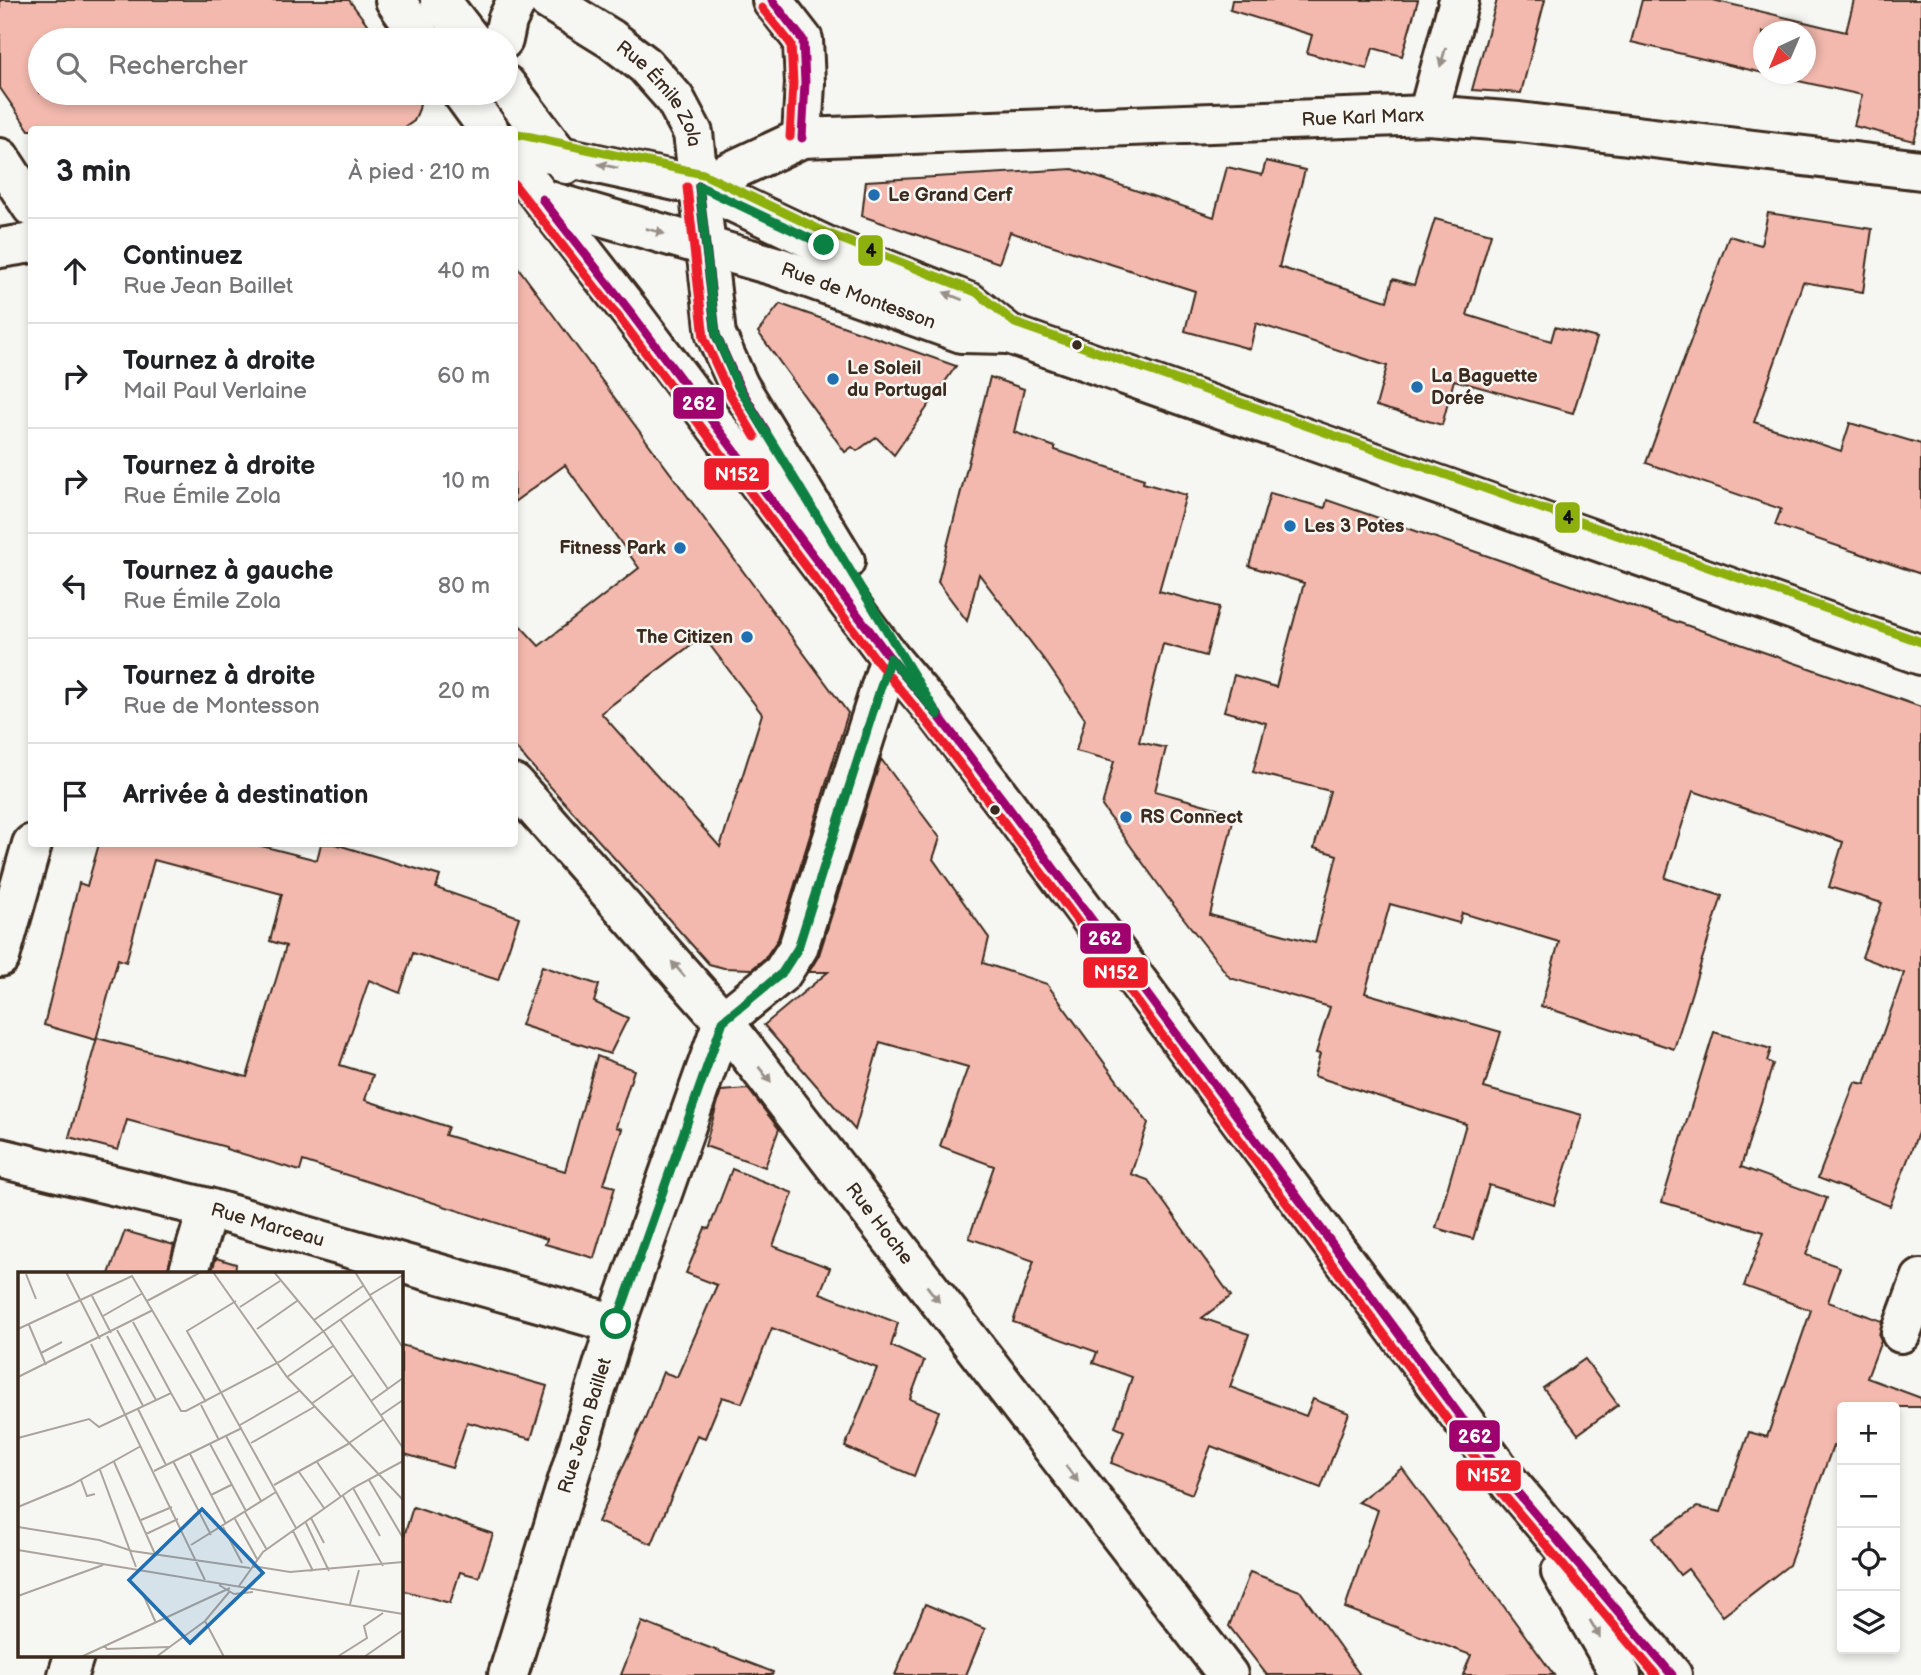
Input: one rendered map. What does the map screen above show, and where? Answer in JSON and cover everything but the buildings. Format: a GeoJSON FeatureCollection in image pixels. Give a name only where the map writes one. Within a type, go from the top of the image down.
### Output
{"type":"FeatureCollection","features":[{"type":"Feature","properties":{"kind":"street"},"geometry":{"type":"LineString","coordinates":[[395,0],[415,28]]}},
{"type":"Feature","properties":{"kind":"street"},"geometry":{"type":"LineString","coordinates":[[440,0],[462,28]]}},
{"type":"Feature","properties":{"kind":"street"},"geometry":{"type":"LineString","coordinates":[[506,28],[517,0]]}},
{"type":"Feature","properties":{"kind":"street","name":"Rue Émile Zola"},"geometry":{"type":"LineString","coordinates":[[548,0],[611,38],[645,65],[675,99],[693,133],[708,246],[716,335],[738,386],[938,715]]}},
{"type":"Feature","properties":{"kind":"street"},"geometry":{"type":"LineString","coordinates":[[699,186],[802,138],[805,83],[803,40],[772,0]]}},
{"type":"Feature","properties":{"kind":"street"},"geometry":{"type":"LineString","coordinates":[[1428,115],[1459,0]]}},
{"type":"Feature","properties":{"kind":"street"},"geometry":{"type":"LineString","coordinates":[[518,101],[603,216]]}},
{"type":"Feature","properties":{"kind":"street"},"geometry":{"type":"LineString","coordinates":[[471,105],[486,126]]}},
{"type":"Feature","properties":{"kind":"street"},"geometry":{"type":"LineString","coordinates":[[499,105],[499,126]]}},
{"type":"Feature","properties":{"kind":"street","name":"Rue Karl Marx"},"geometry":{"type":"LineString","coordinates":[[802,138],[1428,115],[1519,122],[1921,170]]}},
{"type":"Feature","properties":{"kind":"street","name":"Rue de Montesson"},"geometry":{"type":"LineString","coordinates":[[518,147],[699,186],[824,245],[970,303],[1009,334]]}},
{"type":"Feature","properties":{"kind":"street"},"geometry":{"type":"LineString","coordinates":[[0,158],[28,201]]}},
{"type":"Feature","properties":{"kind":"street","name":"Rue Émile Zola"},"geometry":{"type":"LineString","coordinates":[[518,172],[528,195],[640,324],[890,658],[938,715],[1511,1485]]}},
{"type":"Feature","properties":{"kind":"street","name":"Rue de Montesson"},"geometry":{"type":"LineString","coordinates":[[528,195],[778,267],[962,333],[1009,334],[1921,656]]}},
{"type":"Feature","properties":{"kind":"street"},"geometry":{"type":"LineString","coordinates":[[0,248],[28,244]]}},
{"type":"Feature","properties":{"kind":"street"},"geometry":{"type":"LineString","coordinates":[[723,1021],[782,973],[798,948],[890,658]]}},
{"type":"Feature","properties":{"kind":"street","name":"Rue Hoche"},"geometry":{"type":"LineString","coordinates":[[518,789],[723,1021],[1228,1675]]}},
{"type":"Feature","properties":{"kind":"street"},"geometry":{"type":"LineString","coordinates":[[0,957],[31,847]]}},
{"type":"Feature","properties":{"kind":"street","name":"Rue Jean Baillet"},"geometry":{"type":"LineString","coordinates":[[508,1675],[616,1324],[723,1021]]}},
{"type":"Feature","properties":{"kind":"street","name":"Rue Marceau"},"geometry":{"type":"LineString","coordinates":[[0,1158],[208,1208],[616,1324]]}},
{"type":"Feature","properties":{"kind":"street"},"geometry":{"type":"LineString","coordinates":[[189,1272],[208,1208]]}},
{"type":"Feature","properties":{"kind":"street"},"geometry":{"type":"LineString","coordinates":[[1901,1333],[1921,1279]]}},
{"type":"Feature","properties":{"kind":"street"},"geometry":{"type":"LineString","coordinates":[[1511,1485],[1621,1675]]}},
{"type":"Feature","properties":{"kind":"street"},"geometry":{"type":"LineString","coordinates":[[1511,1485],[1672,1675]]}},
{"type":"Feature","properties":{"kind":"street"},"geometry":{"type":"LineString","coordinates":[[68,1675],[73,1658]]}},
{"type":"Feature","properties":{"kind":"transit line","name":"262"},"geometry":{"type":"LineString","coordinates":[[772,0],[803,40],[805,83],[802,138]]}},
{"type":"Feature","properties":{"kind":"transit line","name":"N152"},"geometry":{"type":"LineString","coordinates":[[762,8],[791,44],[793,83],[790,137]]}},
{"type":"Feature","properties":{"kind":"transit line","name":"4"},"geometry":{"type":"LineString","coordinates":[[518,134],[703,174],[829,234],[976,292],[1015,323],[1921,642]]}},
{"type":"Feature","properties":{"kind":"transit line","name":"262"},"geometry":{"type":"LineString","coordinates":[[699,186],[716,335],[739,386],[766,431]]}},
{"type":"Feature","properties":{"kind":"transit line","name":"N152"},"geometry":{"type":"LineString","coordinates":[[687,187],[704,338],[728,391],[755,437]]}},
{"type":"Feature","properties":{"kind":"transit line","name":"N152"},"geometry":{"type":"LineString","coordinates":[[518,189],[621,320],[880,665],[998,814],[1501,1492],[1656,1675]]}},
{"type":"Feature","properties":{"kind":"transit line","name":"262"},"geometry":{"type":"LineString","coordinates":[[542,199],[890,658],[938,715],[1008,807],[1511,1485],[1672,1675]]}},
{"type":"Feature","properties":{"kind":"place","name":"Le Grand Cerf"},"geometry":{"type":"Point","coordinates":[874,195]}},
{"type":"Feature","properties":{"kind":"place","name":"Le Soleil du Portugal"},"geometry":{"type":"Point","coordinates":[833,379]}},
{"type":"Feature","properties":{"kind":"place","name":"La Baguette Dorée"},"geometry":{"type":"Point","coordinates":[1417,387]}},
{"type":"Feature","properties":{"kind":"place","name":"Les 3 Potes"},"geometry":{"type":"Point","coordinates":[1290,526]}},
{"type":"Feature","properties":{"kind":"place","name":"Fitness Park"},"geometry":{"type":"Point","coordinates":[680,548]}},
{"type":"Feature","properties":{"kind":"place","name":"The Citizen"},"geometry":{"type":"Point","coordinates":[747,637]}},
{"type":"Feature","properties":{"kind":"place","name":"RS Connect"},"geometry":{"type":"Point","coordinates":[1126,817]}},
{"type":"Feature","properties":{"kind":"route"},"geometry":{"type":"LineString","coordinates":[[616,1324],[723,1021],[782,973],[798,948],[890,658],[938,715],[738,386],[716,335],[708,246],[699,186],[824,245]]}}]}
